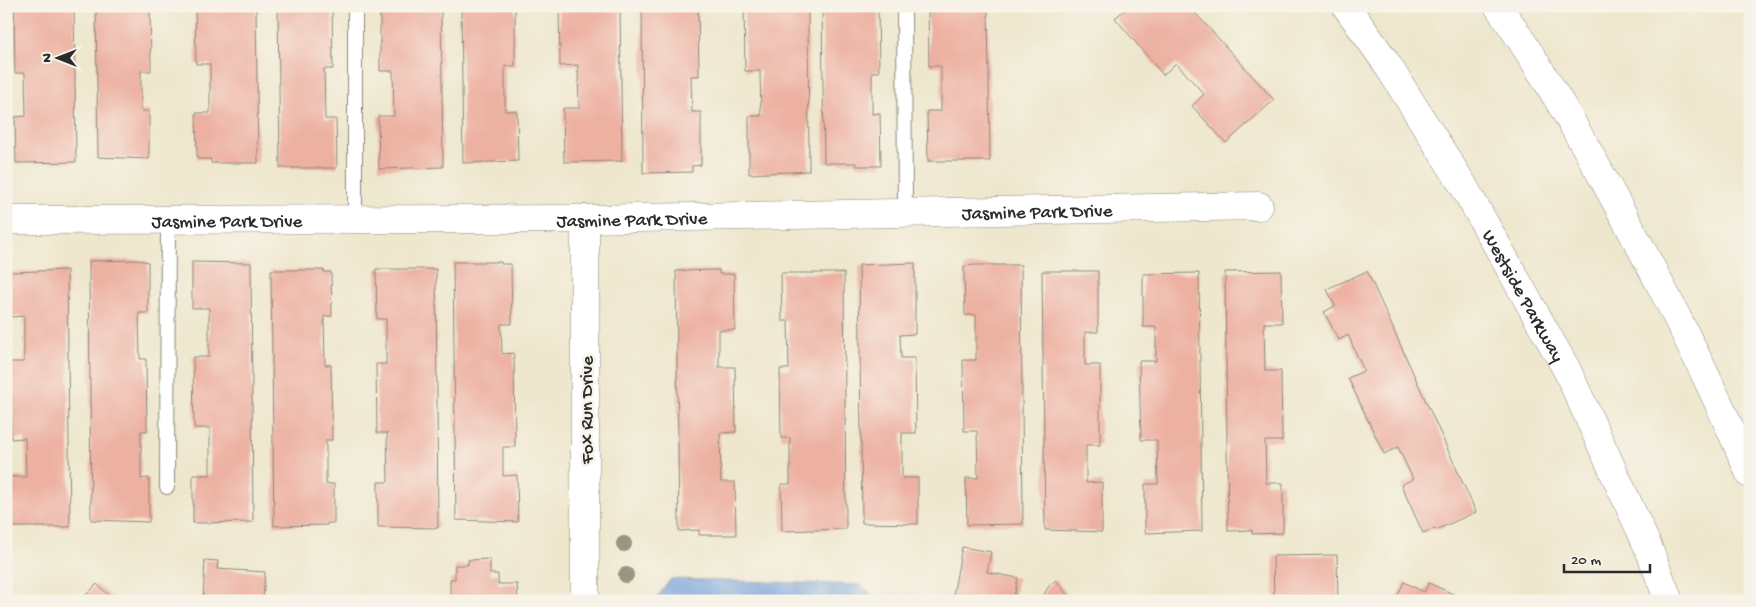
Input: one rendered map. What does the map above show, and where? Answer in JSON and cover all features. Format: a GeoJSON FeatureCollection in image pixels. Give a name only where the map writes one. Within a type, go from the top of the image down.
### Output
{"type":"FeatureCollection","features":[{"type":"Feature","properties":{"kind":"main road","name":"Westside Parkway"},"geometry":{"type":"LineString","coordinates":[[1346,6],[1385,61],[1463,185],[1567,370],[1648,547],[1668,601]]}},
{"type":"Feature","properties":{"kind":"main road"},"geometry":{"type":"LineString","coordinates":[[1498,6],[1570,117],[1651,266],[1721,407],[1750,474]]}},
{"type":"Feature","properties":{"kind":"main road","name":"Jasmine Park Drive"},"geometry":{"type":"LineString","coordinates":[[6,220],[585,219],[1259,206]]}},
{"type":"Feature","properties":{"kind":"main road","name":"Fox Run Drive"},"geometry":{"type":"LineString","coordinates":[[585,219],[585,601]]}},
{"type":"Feature","properties":{"kind":"lane"},"geometry":{"type":"LineString","coordinates":[[355,6],[355,219]]}},
{"type":"Feature","properties":{"kind":"lane"},"geometry":{"type":"LineString","coordinates":[[904,6],[904,213]]}},
{"type":"Feature","properties":{"kind":"lane"},"geometry":{"type":"LineString","coordinates":[[167,487],[168,220]]}},
{"type":"Feature","properties":{"kind":"water"},"geometry":{"type":"Polygon","coordinates":[[[671,579],[861,585],[879,601],[654,601],[671,579]]]}},
{"type":"Feature","properties":{"kind":"building"},"geometry":{"type":"Polygon","coordinates":[[[14,6],[74,6],[76,162],[16,163],[15,117],[26,116],[25,73],[15,73],[14,6]]]}},
{"type":"Feature","properties":{"kind":"building"},"geometry":{"type":"Polygon","coordinates":[[[96,6],[150,6],[151,71],[141,71],[141,111],[149,111],[149,159],[98,157],[96,6]]]}},
{"type":"Feature","properties":{"kind":"building"},"geometry":{"type":"Polygon","coordinates":[[[195,6],[256,6],[258,163],[211,163],[211,159],[197,159],[196,113],[210,113],[210,64],[196,64],[195,6]]]}},
{"type":"Feature","properties":{"kind":"building"},"geometry":{"type":"Polygon","coordinates":[[[278,6],[332,6],[333,69],[324,69],[325,119],[336,119],[337,168],[280,168],[278,6]]]}},
{"type":"Feature","properties":{"kind":"building"},"geometry":{"type":"Polygon","coordinates":[[[380,6],[441,6],[443,167],[379,169],[378,116],[394,116],[393,71],[380,71],[380,6]]]}},
{"type":"Feature","properties":{"kind":"building"},"geometry":{"type":"Polygon","coordinates":[[[461,6],[515,6],[515,66],[505,66],[505,111],[517,111],[518,161],[463,163],[461,6]]]}},
{"type":"Feature","properties":{"kind":"building"},"geometry":{"type":"Polygon","coordinates":[[[559,6],[620,6],[622,161],[564,162],[563,108],[579,108],[578,65],[560,66],[559,6]]]}},
{"type":"Feature","properties":{"kind":"building"},"geometry":{"type":"Polygon","coordinates":[[[642,6],[698,6],[699,76],[691,76],[692,112],[701,112],[701,165],[692,166],[692,172],[643,173],[642,6]]]}},
{"type":"Feature","properties":{"kind":"building"},"geometry":{"type":"Polygon","coordinates":[[[744,6],[808,6],[809,171],[749,174],[749,116],[761,116],[760,71],[745,71],[744,6]]]}},
{"type":"Feature","properties":{"kind":"building"},"geometry":{"type":"Polygon","coordinates":[[[822,6],[878,6],[879,72],[872,72],[872,114],[880,113],[881,166],[856,166],[856,163],[824,163],[822,6]]]}},
{"type":"Feature","properties":{"kind":"building"},"geometry":{"type":"Polygon","coordinates":[[[928,6],[988,6],[990,161],[928,161],[927,111],[941,111],[941,66],[929,66],[928,6]]]}},
{"type":"Feature","properties":{"kind":"building"},"geometry":{"type":"Polygon","coordinates":[[[1125,6],[1189,6],[1274,100],[1226,143],[1192,106],[1204,94],[1176,63],[1163,75],[1115,18],[1127,8],[1125,6]]]}},
{"type":"Feature","properties":{"kind":"building"},"geometry":{"type":"Polygon","coordinates":[[[139,260],[148,262],[148,313],[139,313],[140,359],[146,359],[147,431],[141,431],[141,479],[149,478],[149,522],[91,520],[89,261],[139,260]]]}},
{"type":"Feature","properties":{"kind":"building"},"geometry":{"type":"Polygon","coordinates":[[[192,262],[251,263],[253,522],[193,523],[193,475],[210,475],[210,428],[194,428],[193,357],[209,357],[209,308],[192,308],[192,262]]]}},
{"type":"Feature","properties":{"kind":"building"},"geometry":{"type":"Polygon","coordinates":[[[453,262],[501,262],[501,264],[511,264],[512,324],[501,324],[502,354],[514,353],[515,447],[503,447],[503,476],[517,475],[518,522],[456,520],[453,262]]]}},
{"type":"Feature","properties":{"kind":"building"},"geometry":{"type":"Polygon","coordinates":[[[915,263],[915,334],[900,335],[901,358],[915,358],[916,433],[902,433],[902,478],[918,478],[918,524],[862,523],[859,265],[915,263]]]}},
{"type":"Feature","properties":{"kind":"building"},"geometry":{"type":"Polygon","coordinates":[[[1021,265],[1023,524],[967,525],[966,478],[978,478],[977,431],[964,431],[963,360],[976,360],[976,315],[965,315],[964,266],[1021,265]]]}},
{"type":"Feature","properties":{"kind":"building"},"geometry":{"type":"Polygon","coordinates":[[[376,269],[436,269],[438,528],[378,527],[378,482],[388,482],[387,433],[377,433],[376,364],[386,364],[386,319],[377,319],[376,269]]]}},
{"type":"Feature","properties":{"kind":"building"},"geometry":{"type":"Polygon","coordinates":[[[67,270],[70,527],[11,527],[10,477],[26,477],[25,438],[11,439],[10,362],[24,362],[24,316],[11,317],[10,272],[67,270]]]}},
{"type":"Feature","properties":{"kind":"building"},"geometry":{"type":"Polygon","coordinates":[[[271,270],[324,270],[324,272],[331,272],[332,316],[324,316],[325,365],[331,365],[332,440],[326,440],[326,484],[334,484],[334,523],[327,523],[327,525],[274,526],[271,270]]]}},
{"type":"Feature","properties":{"kind":"building"},"geometry":{"type":"Polygon","coordinates":[[[719,270],[719,274],[734,274],[735,330],[719,330],[719,367],[735,367],[736,432],[720,433],[721,482],[735,482],[736,535],[699,535],[699,530],[679,531],[676,271],[719,270]]]}},
{"type":"Feature","properties":{"kind":"building"},"geometry":{"type":"Polygon","coordinates":[[[1042,271],[1098,271],[1098,332],[1085,332],[1085,365],[1100,365],[1100,445],[1086,445],[1086,483],[1102,482],[1102,532],[1045,530],[1042,271]]]}},
{"type":"Feature","properties":{"kind":"building"},"geometry":{"type":"Polygon","coordinates":[[[1281,271],[1282,323],[1264,323],[1265,371],[1281,371],[1282,441],[1265,441],[1266,483],[1283,483],[1283,533],[1252,534],[1252,530],[1228,531],[1225,272],[1281,271]]]}},
{"type":"Feature","properties":{"kind":"building"},"geometry":{"type":"Polygon","coordinates":[[[1367,271],[1476,512],[1436,530],[1435,528],[1423,533],[1401,485],[1413,479],[1398,447],[1384,454],[1348,378],[1364,371],[1348,335],[1339,340],[1324,312],[1335,306],[1327,289],[1367,271]]]}},
{"type":"Feature","properties":{"kind":"building"},"geometry":{"type":"Polygon","coordinates":[[[781,273],[844,273],[846,529],[782,531],[781,484],[790,484],[790,438],[781,438],[780,369],[789,369],[788,321],[782,321],[781,273]]]}},
{"type":"Feature","properties":{"kind":"building"},"geometry":{"type":"Polygon","coordinates":[[[1199,273],[1202,531],[1145,533],[1145,484],[1158,484],[1157,440],[1141,440],[1139,361],[1156,361],[1156,327],[1143,327],[1143,274],[1199,273]]]}},
{"type":"Feature","properties":{"kind":"building"},"geometry":{"type":"Polygon","coordinates":[[[962,547],[991,552],[987,572],[1018,578],[1013,601],[952,601],[962,547]]]}},
{"type":"Feature","properties":{"kind":"building"},"geometry":{"type":"Polygon","coordinates":[[[1337,555],[1338,601],[1274,601],[1273,556],[1337,555]]]}},
{"type":"Feature","properties":{"kind":"building"},"geometry":{"type":"Polygon","coordinates":[[[490,559],[490,574],[498,574],[498,584],[517,584],[518,601],[450,601],[450,579],[455,579],[455,565],[468,565],[468,560],[490,559]]]}},
{"type":"Feature","properties":{"kind":"building"},"geometry":{"type":"Polygon","coordinates":[[[205,560],[218,561],[217,569],[265,572],[263,601],[203,601],[205,560]]]}},
{"type":"Feature","properties":{"kind":"building"},"geometry":{"type":"Polygon","coordinates":[[[1056,580],[1072,601],[1040,601],[1049,586],[1056,580]]]}},
{"type":"Feature","properties":{"kind":"building"},"geometry":{"type":"Polygon","coordinates":[[[1404,582],[1424,592],[1429,583],[1464,599],[1463,601],[1395,601],[1404,582]]]}},
{"type":"Feature","properties":{"kind":"building"},"geometry":{"type":"Polygon","coordinates":[[[97,584],[113,599],[115,597],[118,601],[80,601],[97,584]]]}},
{"type":"Feature","properties":{"kind":"building"},"geometry":{"type":"Polygon","coordinates":[[[1187,596],[1195,601],[1184,601],[1187,596]]]}}]}
